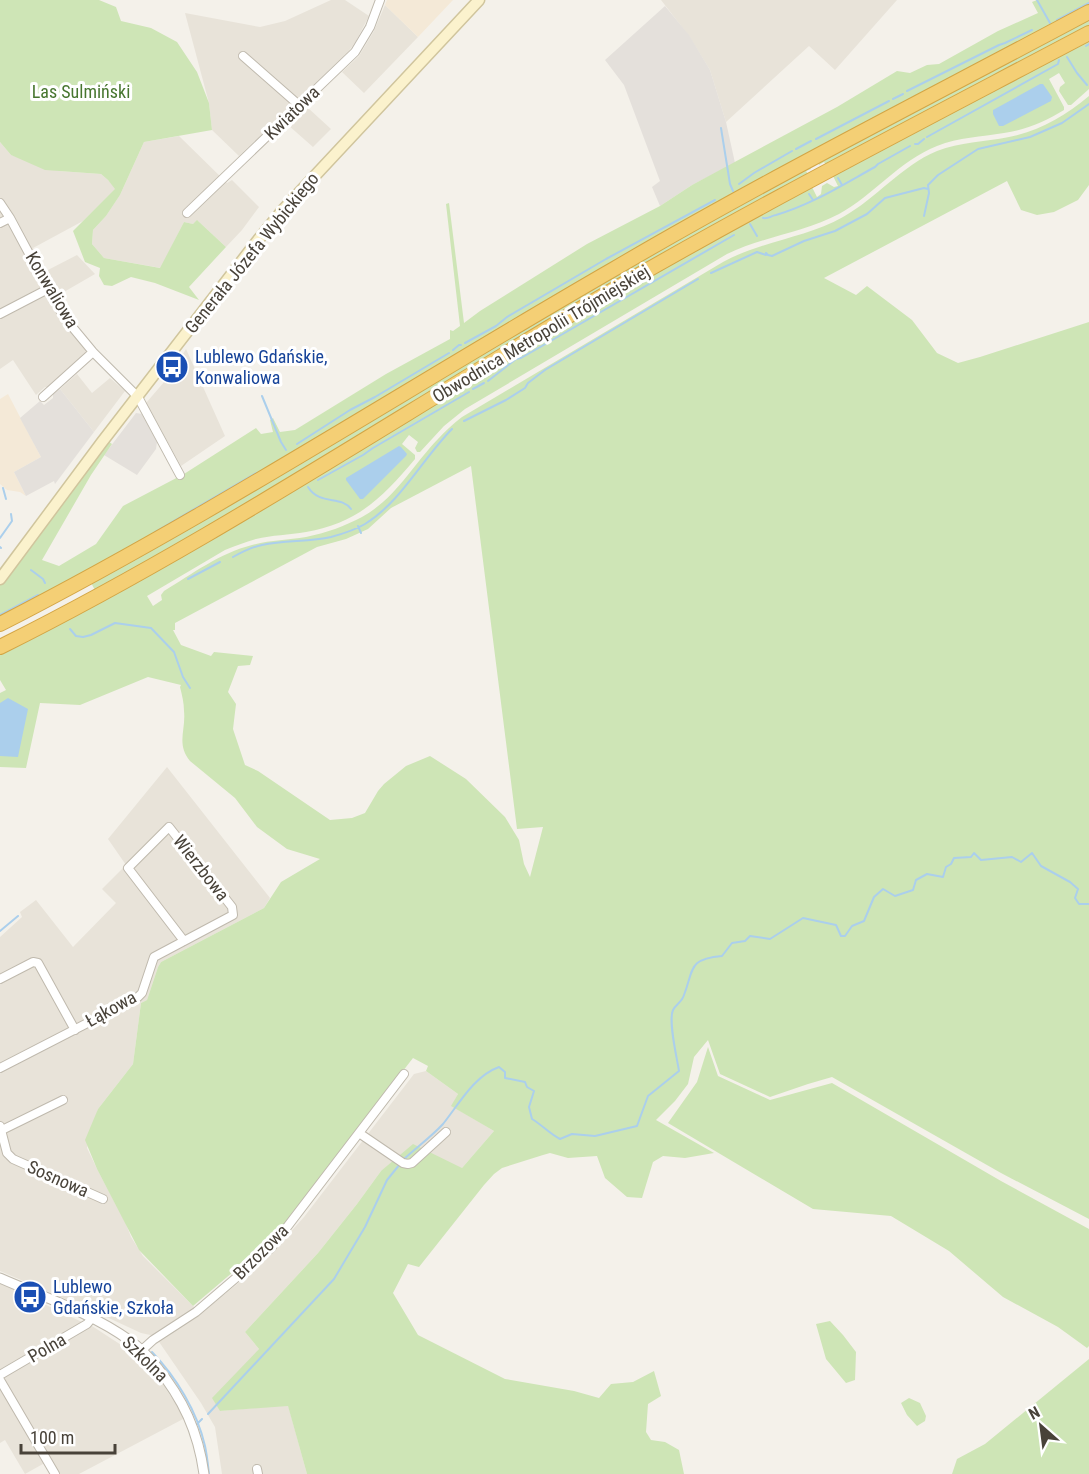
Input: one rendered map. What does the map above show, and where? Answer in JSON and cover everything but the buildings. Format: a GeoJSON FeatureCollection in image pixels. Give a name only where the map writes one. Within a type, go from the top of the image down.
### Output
{"type":"FeatureCollection","features":[{"type":"Feature","properties":{"kind":"highway","name":"Obwodnica Metropolii Trójmiejskiej"},"geometry":{"type":"LineString","coordinates":[[0,624],[88,578],[261,480],[616,267],[805,163],[1089,12]]}},
{"type":"Feature","properties":{"kind":"highway","name":"Obwodnica Metropolii Trójmiejskiej"},"geometry":{"type":"LineString","coordinates":[[0,647],[98,596],[168,556],[571,314],[681,251],[1089,33]]}},
{"type":"Feature","properties":{"kind":"main road","name":"Generała Józefa Wybickiego"},"geometry":{"type":"LineString","coordinates":[[0,577],[282,211],[479,0]]}},
{"type":"Feature","properties":{"kind":"street","name":"Kwiatowa"},"geometry":{"type":"LineString","coordinates":[[187,213],[355,52],[370,27],[381,0]]}},
{"type":"Feature","properties":{"kind":"street"},"geometry":{"type":"LineString","coordinates":[[243,56],[300,106]]}},
{"type":"Feature","properties":{"kind":"street","name":"Konwaliowa"},"geometry":{"type":"LineString","coordinates":[[0,203],[64,316],[93,352],[138,397],[180,475]]}},
{"type":"Feature","properties":{"kind":"street"},"geometry":{"type":"LineString","coordinates":[[0,223],[10,218]]}},
{"type":"Feature","properties":{"kind":"street"},"geometry":{"type":"LineString","coordinates":[[0,314],[48,289]]}},
{"type":"Feature","properties":{"kind":"street"},"geometry":{"type":"LineString","coordinates":[[43,397],[93,352]]}},
{"type":"Feature","properties":{"kind":"street","name":"Wierzbowa"},"geometry":{"type":"LineString","coordinates":[[184,941],[128,868],[169,827],[232,907],[233,915]]}},
{"type":"Feature","properties":{"kind":"street","name":"Łąkowa"},"geometry":{"type":"LineString","coordinates":[[0,1068],[138,997],[142,993],[154,957],[233,915]]}},
{"type":"Feature","properties":{"kind":"street"},"geometry":{"type":"LineString","coordinates":[[0,979],[33,962],[38,963],[75,1030]]}},
{"type":"Feature","properties":{"kind":"street","name":"Brzozowa"},"geometry":{"type":"LineString","coordinates":[[142,1350],[195,1312],[271,1248],[404,1074]]}},
{"type":"Feature","properties":{"kind":"street"},"geometry":{"type":"LineString","coordinates":[[1,1128],[63,1100]]}},
{"type":"Feature","properties":{"kind":"street","name":"Sosnowa"},"geometry":{"type":"LineString","coordinates":[[1,1128],[4,1146],[13,1159],[103,1199]]}},
{"type":"Feature","properties":{"kind":"street"},"geometry":{"type":"LineString","coordinates":[[359,1133],[408,1164],[412,1163],[446,1132]]}},
{"type":"Feature","properties":{"kind":"street","name":"Szkolna"},"geometry":{"type":"LineString","coordinates":[[0,1278],[92,1318],[142,1350],[170,1384],[186,1409],[199,1445],[204,1474]]}},
{"type":"Feature","properties":{"kind":"street","name":"Polna"},"geometry":{"type":"LineString","coordinates":[[0,1375],[87,1324],[92,1318]]}},
{"type":"Feature","properties":{"kind":"street"},"geometry":{"type":"LineString","coordinates":[[0,1380],[55,1474]]}},
{"type":"Feature","properties":{"kind":"shaded area"},"geometry":{"type":"Polygon","coordinates":[[[331,0],[345,0],[369,16],[356,41],[348,52],[239,156],[212,130],[209,103],[185,13],[260,27],[285,21],[331,0]]]}},
{"type":"Feature","properties":{"kind":"shaded area"},"geometry":{"type":"Polygon","coordinates":[[[387,0],[453,0],[418,37],[385,5],[387,0]]]}},
{"type":"Feature","properties":{"kind":"shaded area"},"geometry":{"type":"Polygon","coordinates":[[[661,0],[897,0],[835,70],[809,46],[726,122],[710,70],[689,36],[661,0]]]}},
{"type":"Feature","properties":{"kind":"shaded area"},"geometry":{"type":"Polygon","coordinates":[[[385,5],[418,37],[364,93],[342,72],[359,56],[374,31],[385,5]]]}},
{"type":"Feature","properties":{"kind":"shaded area"},"geometry":{"type":"Polygon","coordinates":[[[665,6],[689,35],[710,70],[726,122],[735,163],[692,185],[660,206],[652,187],[660,181],[624,85],[605,60],[665,6]]]}},
{"type":"Feature","properties":{"kind":"shaded area"},"geometry":{"type":"Polygon","coordinates":[[[307,107],[331,129],[313,147],[288,125],[307,107]]]}},
{"type":"Feature","properties":{"kind":"shaded area"},"geometry":{"type":"Polygon","coordinates":[[[179,136],[227,183],[232,180],[259,207],[226,247],[198,221],[193,224],[184,222],[161,268],[104,258],[92,244],[93,230],[120,195],[144,142],[179,136]]]}},
{"type":"Feature","properties":{"kind":"shaded area"},"geometry":{"type":"Polygon","coordinates":[[[0,142],[11,155],[59,171],[101,174],[116,189],[83,221],[33,248],[46,271],[77,255],[95,274],[50,300],[59,318],[86,350],[85,355],[49,387],[45,387],[36,395],[13,360],[0,369],[0,142]]]}},
{"type":"Feature","properties":{"kind":"shaded area"},"geometry":{"type":"Polygon","coordinates":[[[186,349],[225,436],[181,466],[146,403],[171,374],[186,349]]]}},
{"type":"Feature","properties":{"kind":"shaded area"},"geometry":{"type":"Polygon","coordinates":[[[77,374],[92,393],[110,378],[125,391],[94,432],[60,389],[77,374]]]}},
{"type":"Feature","properties":{"kind":"shaded area"},"geometry":{"type":"Polygon","coordinates":[[[60,389],[94,432],[55,484],[54,481],[26,496],[14,472],[41,457],[20,418],[40,401],[44,405],[60,389]]]}},
{"type":"Feature","properties":{"kind":"shaded area"},"geometry":{"type":"Polygon","coordinates":[[[8,394],[41,457],[14,472],[26,496],[20,492],[7,490],[0,484],[0,399],[8,394]]]}},
{"type":"Feature","properties":{"kind":"shaded area"},"geometry":{"type":"Polygon","coordinates":[[[136,413],[142,414],[157,442],[156,449],[137,475],[104,455],[136,413]]]}},
{"type":"Feature","properties":{"kind":"shaded area"},"geometry":{"type":"Polygon","coordinates":[[[167,767],[270,898],[264,908],[161,962],[147,1000],[141,1003],[133,1064],[98,1109],[87,1148],[131,1237],[143,1256],[201,1313],[261,1265],[304,1217],[414,1074],[426,1071],[458,1094],[452,1106],[494,1131],[462,1168],[381,1171],[318,1253],[245,1332],[259,1349],[220,1411],[288,1405],[307,1474],[222,1474],[215,1427],[155,1336],[141,1333],[0,1271],[0,937],[22,917],[20,912],[36,900],[73,947],[116,903],[102,889],[126,865],[108,839],[167,767]]]}},
{"type":"Feature","properties":{"kind":"shaded area"},"geometry":{"type":"Polygon","coordinates":[[[0,1283],[84,1323],[0,1371],[0,1283]]]}},
{"type":"Feature","properties":{"kind":"shaded area"},"geometry":{"type":"Polygon","coordinates":[[[92,1326],[135,1354],[162,1383],[185,1418],[79,1474],[58,1474],[50,1460],[25,1474],[5,1440],[0,1443],[0,1380],[92,1326]]]}},
{"type":"Feature","properties":{"kind":"green space","name":"Las Sulmiński"},"geometry":{"type":"Polygon","coordinates":[[[0,0],[99,0],[116,7],[121,21],[151,28],[177,42],[197,72],[209,103],[212,130],[144,142],[120,195],[93,230],[92,244],[104,258],[160,268],[184,222],[193,224],[197,220],[226,247],[189,287],[199,300],[155,283],[131,277],[112,286],[104,285],[99,276],[100,268],[85,262],[73,231],[115,189],[101,174],[45,170],[11,155],[0,142],[0,0]]]}},
{"type":"Feature","properties":{"kind":"green space"},"geometry":{"type":"Polygon","coordinates":[[[1037,0],[1089,0],[1089,7],[330,432],[138,544],[0,618],[0,585],[108,441],[112,444],[91,475],[42,560],[59,566],[96,544],[123,506],[184,474],[256,428],[261,434],[273,432],[270,420],[273,418],[280,432],[295,430],[386,374],[450,339],[450,330],[453,331],[460,326],[446,204],[449,203],[464,323],[587,244],[660,206],[692,185],[837,107],[897,71],[910,73],[927,65],[939,64],[998,31],[1038,13],[1032,2],[1037,0]]]}},
{"type":"Feature","properties":{"kind":"green space"},"geometry":{"type":"Polygon","coordinates":[[[1089,18],[1089,29],[826,165],[824,162],[819,165],[818,162],[1089,18]]]}},
{"type":"Feature","properties":{"kind":"green space"},"geometry":{"type":"Polygon","coordinates":[[[1089,40],[1089,89],[1071,105],[1068,105],[1059,91],[1065,83],[1059,73],[1049,79],[1064,110],[1020,130],[962,139],[937,146],[911,160],[839,214],[727,254],[465,409],[444,426],[420,452],[417,452],[415,448],[418,442],[409,435],[402,444],[415,455],[415,459],[392,485],[355,515],[324,528],[248,541],[225,550],[147,596],[153,606],[162,600],[161,595],[164,591],[229,553],[266,542],[313,535],[335,529],[362,517],[374,510],[394,491],[429,449],[462,417],[723,262],[753,249],[814,230],[843,217],[867,201],[900,173],[937,151],[1031,131],[1071,110],[1089,96],[1089,185],[1078,200],[1054,212],[1037,215],[1021,210],[1007,181],[824,278],[856,295],[867,286],[912,320],[937,353],[958,363],[1089,322],[1089,1219],[1001,1173],[832,1077],[770,1097],[720,1074],[708,1040],[694,1057],[688,1084],[656,1120],[714,1153],[685,1158],[663,1156],[653,1162],[642,1198],[627,1197],[605,1178],[597,1156],[568,1158],[550,1153],[502,1168],[484,1185],[419,1267],[408,1264],[393,1293],[418,1335],[505,1379],[574,1391],[599,1398],[611,1384],[633,1382],[654,1371],[661,1396],[648,1404],[646,1432],[651,1440],[665,1442],[679,1450],[684,1474],[307,1474],[288,1406],[220,1411],[212,1398],[259,1349],[245,1332],[318,1253],[381,1171],[413,1144],[462,1168],[494,1131],[451,1106],[458,1094],[426,1071],[428,1066],[413,1058],[273,1238],[193,1306],[139,1250],[97,1169],[85,1140],[98,1109],[133,1064],[141,1003],[147,1000],[161,962],[264,908],[281,882],[320,859],[287,849],[257,827],[235,798],[190,761],[182,743],[184,718],[181,685],[148,677],[80,705],[40,703],[26,768],[0,767],[0,693],[6,690],[0,680],[0,655],[690,253],[812,187],[817,197],[821,194],[822,186],[827,183],[834,187],[838,186],[833,176],[1089,40]],[[471,466],[391,508],[368,529],[346,539],[317,547],[175,623],[175,630],[173,630],[181,645],[211,656],[214,652],[253,656],[250,665],[238,666],[228,692],[236,704],[233,729],[245,765],[258,771],[330,820],[352,818],[365,813],[384,784],[406,766],[430,756],[466,779],[505,817],[519,840],[524,864],[530,877],[543,827],[517,829],[471,466]]]}},
{"type":"Feature","properties":{"kind":"green space"},"geometry":{"type":"Polygon","coordinates":[[[810,166],[811,169],[806,171],[808,174],[96,592],[90,581],[520,328],[810,166]]]}},
{"type":"Feature","properties":{"kind":"green space"},"geometry":{"type":"Polygon","coordinates":[[[708,1047],[718,1076],[770,1100],[832,1083],[1089,1229],[1089,1346],[1087,1348],[1058,1327],[1003,1297],[949,1251],[891,1216],[813,1209],[668,1123],[697,1082],[708,1047]]]}},
{"type":"Feature","properties":{"kind":"green space"},"geometry":{"type":"Polygon","coordinates":[[[830,1321],[856,1352],[855,1380],[846,1383],[826,1359],[816,1324],[830,1321]]]}},
{"type":"Feature","properties":{"kind":"green space"},"geometry":{"type":"Polygon","coordinates":[[[1089,1359],[1089,1474],[952,1474],[957,1459],[985,1444],[1089,1359]]]}},
{"type":"Feature","properties":{"kind":"green space"},"geometry":{"type":"Polygon","coordinates":[[[909,1398],[920,1403],[926,1416],[925,1421],[917,1426],[907,1415],[901,1403],[909,1398]]]}},
{"type":"Feature","properties":{"kind":"water"},"geometry":{"type":"Polygon","coordinates":[[[1043,84],[1052,97],[1051,101],[999,126],[993,110],[1043,84]]]}},
{"type":"Feature","properties":{"kind":"water"},"geometry":{"type":"Polygon","coordinates":[[[399,446],[407,454],[406,456],[363,499],[360,499],[346,478],[399,446]]]}},
{"type":"Feature","properties":{"kind":"water"},"geometry":{"type":"Polygon","coordinates":[[[8,698],[28,709],[18,757],[0,756],[0,703],[8,698]]]}},
{"type":"Feature","properties":{"kind":"waterway"},"geometry":{"type":"LineString","coordinates":[[1037,0],[1050,23]]}},
{"type":"Feature","properties":{"kind":"waterway"},"geometry":{"type":"LineString","coordinates":[[1057,20],[1089,3]]}},
{"type":"Feature","properties":{"kind":"waterway"},"geometry":{"type":"LineString","coordinates":[[907,91],[1032,30]]}},
{"type":"Feature","properties":{"kind":"waterway"},"geometry":{"type":"LineString","coordinates":[[1067,57],[1087,85]]}},
{"type":"Feature","properties":{"kind":"waterway"},"geometry":{"type":"LineString","coordinates":[[927,137],[1058,64],[1059,60]]}},
{"type":"Feature","properties":{"kind":"waterway"},"geometry":{"type":"LineString","coordinates":[[893,99],[903,94]]}},
{"type":"Feature","properties":{"kind":"waterway"},"geometry":{"type":"LineString","coordinates":[[816,139],[889,101]]}},
{"type":"Feature","properties":{"kind":"waterway"},"geometry":{"type":"LineString","coordinates":[[924,216],[929,193],[928,185],[938,175],[978,149],[1030,137],[1062,123],[1089,104]]}},
{"type":"Feature","properties":{"kind":"waterway"},"geometry":{"type":"LineString","coordinates":[[721,128],[733,191]]}},
{"type":"Feature","properties":{"kind":"waterway"},"geometry":{"type":"LineString","coordinates":[[915,144],[924,139]]}},
{"type":"Feature","properties":{"kind":"waterway"},"geometry":{"type":"LineString","coordinates":[[796,149],[811,141]]}},
{"type":"Feature","properties":{"kind":"waterway"},"geometry":{"type":"LineString","coordinates":[[763,218],[789,211],[815,200],[910,146]]}},
{"type":"Feature","properties":{"kind":"waterway"},"geometry":{"type":"LineString","coordinates":[[739,184],[792,151]]}},
{"type":"Feature","properties":{"kind":"waterway"},"geometry":{"type":"LineString","coordinates":[[838,178],[842,185]]}},
{"type":"Feature","properties":{"kind":"waterway"},"geometry":{"type":"LineString","coordinates":[[766,253],[772,256],[804,241],[835,231],[867,214],[885,198],[928,189]]}},
{"type":"Feature","properties":{"kind":"waterway"},"geometry":{"type":"LineString","coordinates":[[809,194],[813,200]]}},
{"type":"Feature","properties":{"kind":"waterway"},"geometry":{"type":"LineString","coordinates":[[465,343],[606,259],[715,200]]}},
{"type":"Feature","properties":{"kind":"waterway"},"geometry":{"type":"LineString","coordinates":[[750,224],[757,236]]}},
{"type":"Feature","properties":{"kind":"waterway"},"geometry":{"type":"LineString","coordinates":[[488,381],[516,359],[734,235]]}},
{"type":"Feature","properties":{"kind":"waterway"},"geometry":{"type":"LineString","coordinates":[[711,273],[757,252],[766,255]]}},
{"type":"Feature","properties":{"kind":"waterway"},"geometry":{"type":"LineString","coordinates":[[464,421],[506,400],[525,388],[545,370],[698,279]]}},
{"type":"Feature","properties":{"kind":"waterway"},"geometry":{"type":"LineString","coordinates":[[453,350],[461,345]]}},
{"type":"Feature","properties":{"kind":"waterway"},"geometry":{"type":"LineString","coordinates":[[297,444],[350,410],[449,353]]}},
{"type":"Feature","properties":{"kind":"waterway"},"geometry":{"type":"LineString","coordinates":[[473,389],[484,383]]}},
{"type":"Feature","properties":{"kind":"waterway"},"geometry":{"type":"LineString","coordinates":[[318,480],[469,392]]}},
{"type":"Feature","properties":{"kind":"waterway"},"geometry":{"type":"LineString","coordinates":[[262,396],[286,450]]}},
{"type":"Feature","properties":{"kind":"waterway"},"geometry":{"type":"LineString","coordinates":[[233,557],[258,546],[331,537],[365,524],[378,515],[401,492],[452,429]]}},
{"type":"Feature","properties":{"kind":"waterway"},"geometry":{"type":"LineString","coordinates":[[155,532],[256,473]]}},
{"type":"Feature","properties":{"kind":"waterway"},"geometry":{"type":"LineString","coordinates":[[308,487],[318,496],[342,502],[351,509]]}},
{"type":"Feature","properties":{"kind":"waterway"},"geometry":{"type":"LineString","coordinates":[[3,488],[6,499]]}},
{"type":"Feature","properties":{"kind":"waterway"},"geometry":{"type":"LineString","coordinates":[[0,538],[12,521],[11,514]]}},
{"type":"Feature","properties":{"kind":"waterway"},"geometry":{"type":"LineString","coordinates":[[358,526],[361,533]]}},
{"type":"Feature","properties":{"kind":"waterway"},"geometry":{"type":"LineString","coordinates":[[188,579],[220,562]]}},
{"type":"Feature","properties":{"kind":"waterway"},"geometry":{"type":"LineString","coordinates":[[31,570],[45,583]]}},
{"type":"Feature","properties":{"kind":"waterway"},"geometry":{"type":"LineString","coordinates":[[0,615],[38,595]]}},
{"type":"Feature","properties":{"kind":"waterway"},"geometry":{"type":"LineString","coordinates":[[70,629],[76,636],[83,637],[115,623],[151,628],[174,652],[183,677],[190,688]]}},
{"type":"Feature","properties":{"kind":"waterway"},"geometry":{"type":"LineString","coordinates":[[404,1159],[443,1124],[482,1077],[499,1067],[505,1072],[505,1078],[525,1082],[527,1087],[534,1091],[529,1107],[532,1119],[560,1139],[572,1134],[595,1136],[637,1126],[648,1096],[679,1071],[672,1031],[672,1015],[674,1008],[683,997],[691,972],[698,963],[711,957],[722,956],[732,943],[745,941],[750,936],[770,939],[803,918],[836,925],[841,936],[845,936],[852,926],[864,921],[874,897],[883,889],[895,896],[913,890],[916,880],[927,874],[943,877],[946,867],[954,858],[971,857],[974,853],[981,860],[1012,857],[1021,862],[1032,853],[1041,866],[1078,889],[1075,898],[1079,904],[1089,904]]}},
{"type":"Feature","properties":{"kind":"waterway"},"geometry":{"type":"LineString","coordinates":[[0,931],[18,916]]}},
{"type":"Feature","properties":{"kind":"waterway"},"geometry":{"type":"LineString","coordinates":[[208,1414],[334,1279],[365,1227],[387,1180],[400,1164]]}},
{"type":"Feature","properties":{"kind":"waterway"},"geometry":{"type":"LineString","coordinates":[[152,1352],[169,1372],[191,1407],[205,1446],[209,1474]]}},
{"type":"Feature","properties":{"kind":"waterway"},"geometry":{"type":"LineString","coordinates":[[197,1424],[202,1419]]}},
{"type":"Feature","properties":{"kind":"place","name":"Lublewo Gdańskie, Konwaliowa"},"geometry":{"type":"Point","coordinates":[172,367]}},
{"type":"Feature","properties":{"kind":"place","name":"Lublewo Gdańskie, Szkoła"},"geometry":{"type":"Point","coordinates":[30,1297]}}]}
